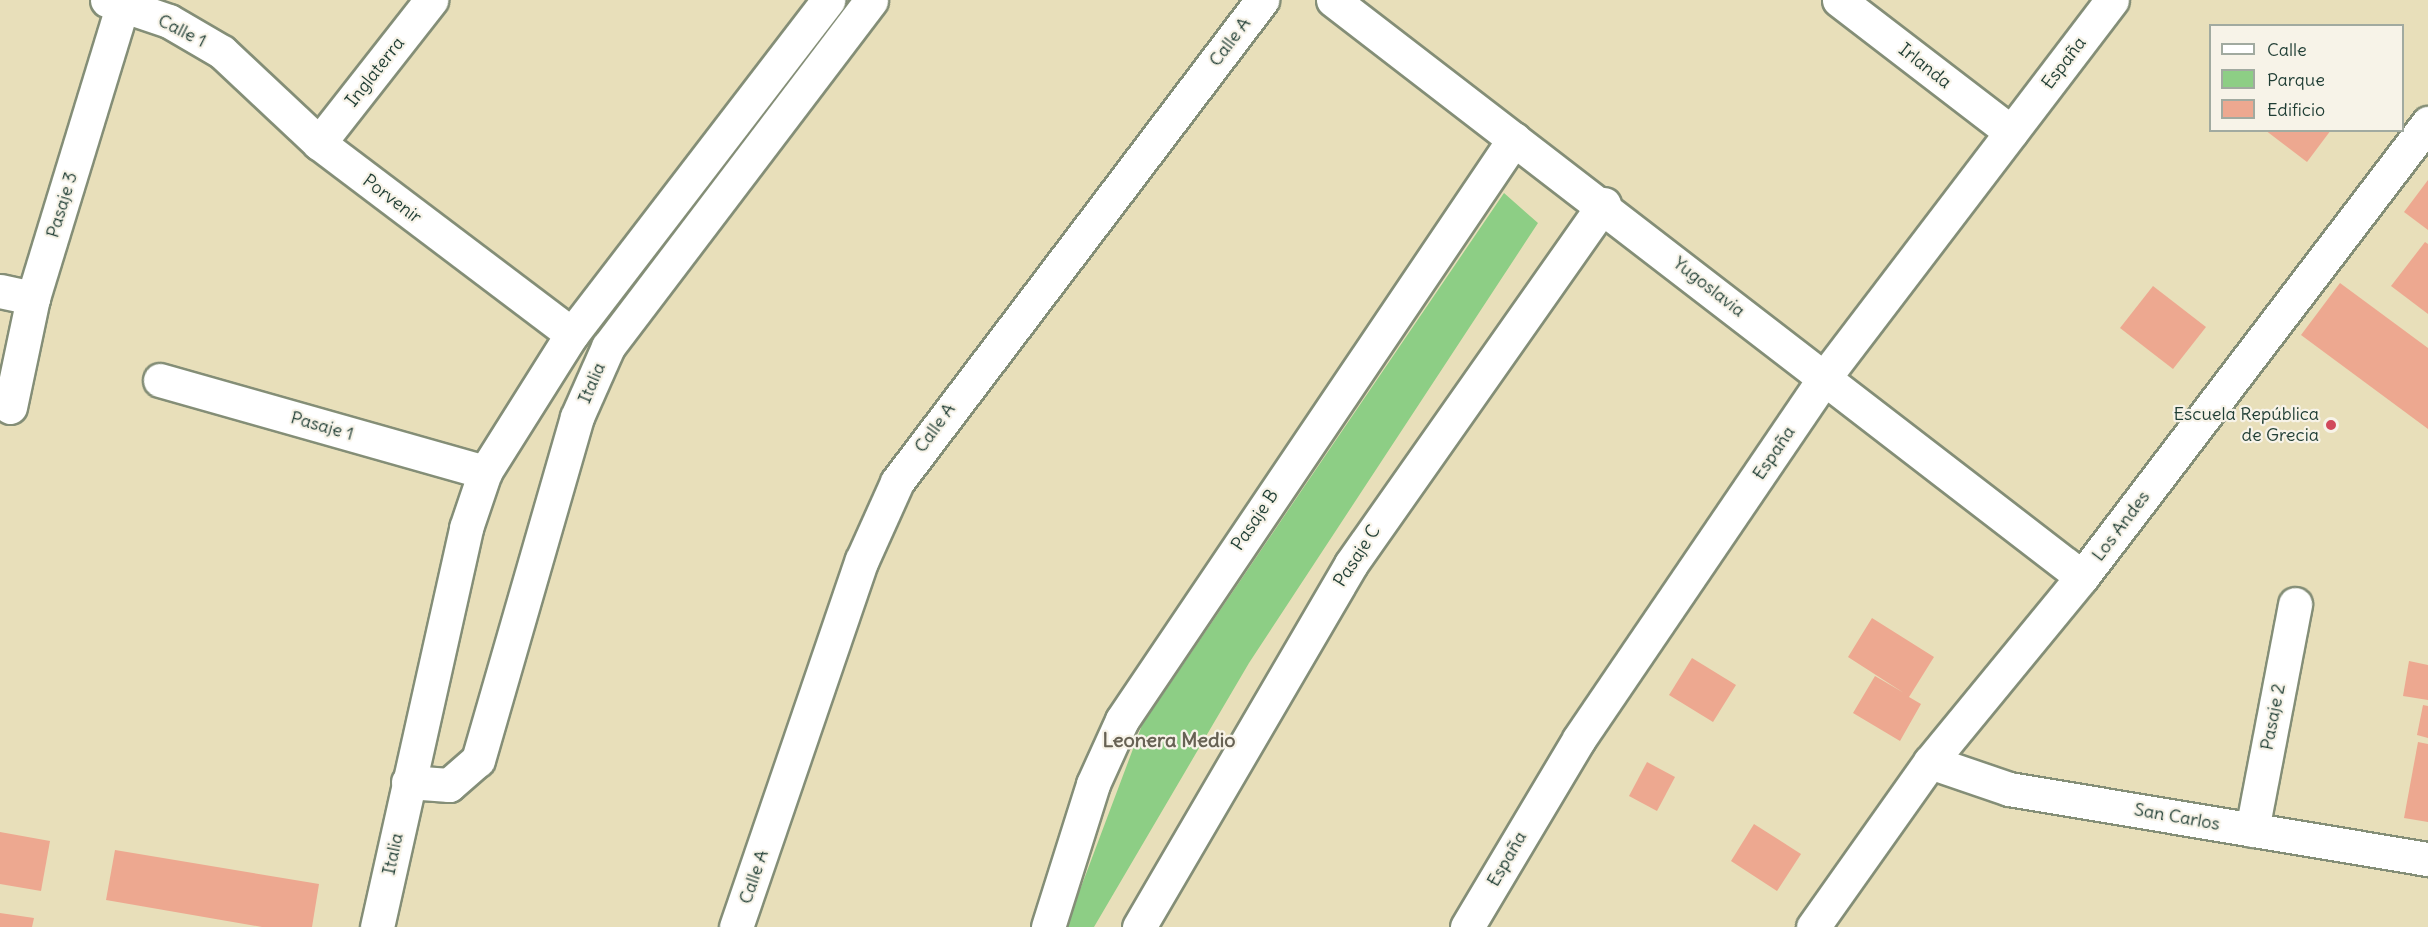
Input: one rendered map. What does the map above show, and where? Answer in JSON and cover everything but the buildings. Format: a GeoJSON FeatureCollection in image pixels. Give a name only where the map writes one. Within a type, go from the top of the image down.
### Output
{"type":"FeatureCollection","features":[{"type":"Feature","properties":{"kind":"street","name":"Inglaterra"},"geometry":{"type":"LineString","coordinates":[[318,143],[431,0]]}},
{"type":"Feature","properties":{"kind":"street","name":"Italia"},"geometry":{"type":"LineString","coordinates":[[377,927],[466,528],[485,472],[572,334],[828,0]]}},
{"type":"Feature","properties":{"kind":"street","name":"Italia"},"geometry":{"type":"LineString","coordinates":[[408,782],[449,784],[478,760],[593,376],[630,316],[871,0]]}},
{"type":"Feature","properties":{"kind":"street","name":"Calle A"},"geometry":{"type":"LineString","coordinates":[[736,927],[862,560],[897,482],[1262,0]]}},
{"type":"Feature","properties":{"kind":"street","name":"Yugoslavia"},"geometry":{"type":"LineString","coordinates":[[1333,0],[1514,139],[1604,204],[1824,378],[2082,577]]}},
{"type":"Feature","properties":{"kind":"street","name":"Irlanda"},"geometry":{"type":"LineString","coordinates":[[1839,0],[2011,132]]}},
{"type":"Feature","properties":{"kind":"street","name":"España"},"geometry":{"type":"LineString","coordinates":[[1467,927],[1579,739],[1824,378],[2112,0]]}},
{"type":"Feature","properties":{"kind":"street","name":"Calle 1"},"geometry":{"type":"LineString","coordinates":[[118,2],[168,21],[222,52]]}},
{"type":"Feature","properties":{"kind":"street","name":"Pasaje 3"},"geometry":{"type":"LineString","coordinates":[[10,407],[33,298],[118,2]]}},
{"type":"Feature","properties":{"kind":"street","name":"Porvenir"},"geometry":{"type":"LineString","coordinates":[[222,52],[318,143],[572,334]]}},
{"type":"Feature","properties":{"kind":"street","name":"Los Andes"},"geometry":{"type":"LineString","coordinates":[[1813,927],[1930,762],[2082,577],[2428,123]]}},
{"type":"Feature","properties":{"kind":"street","name":"Pasaje B"},"geometry":{"type":"LineString","coordinates":[[1048,927],[1093,784],[1127,711],[1514,139]]}},
{"type":"Feature","properties":{"kind":"street","name":"Pasaje C"},"geometry":{"type":"LineString","coordinates":[[1139,927],[1351,564],[1604,204]]}},
{"type":"Feature","properties":{"kind":"street"},"geometry":{"type":"LineString","coordinates":[[0,291],[33,298]]}},
{"type":"Feature","properties":{"kind":"street","name":"Pasaje 1"},"geometry":{"type":"LineString","coordinates":[[160,380],[485,472]]}},
{"type":"Feature","properties":{"kind":"street","name":"Pasaje 2"},"geometry":{"type":"LineString","coordinates":[[2252,830],[2295,604]]}},
{"type":"Feature","properties":{"kind":"street","name":"San Carlos"},"geometry":{"type":"LineString","coordinates":[[1930,762],[1989,784],[2428,860]]}},
{"type":"Feature","properties":{"kind":"green space"},"geometry":{"type":"Polygon","coordinates":[[[1504,193],[1538,223],[1249,663],[1094,927],[1066,927],[1142,725],[1504,193]]]}},
{"type":"Feature","properties":{"kind":"place","name":"Escuela República de Grecia"},"geometry":{"type":"Point","coordinates":[2331,425]}},
{"type":"Feature","properties":{"kind":"district","name":"Leonera Medio"},"geometry":{"type":"Point","coordinates":[1169,739]}}]}
